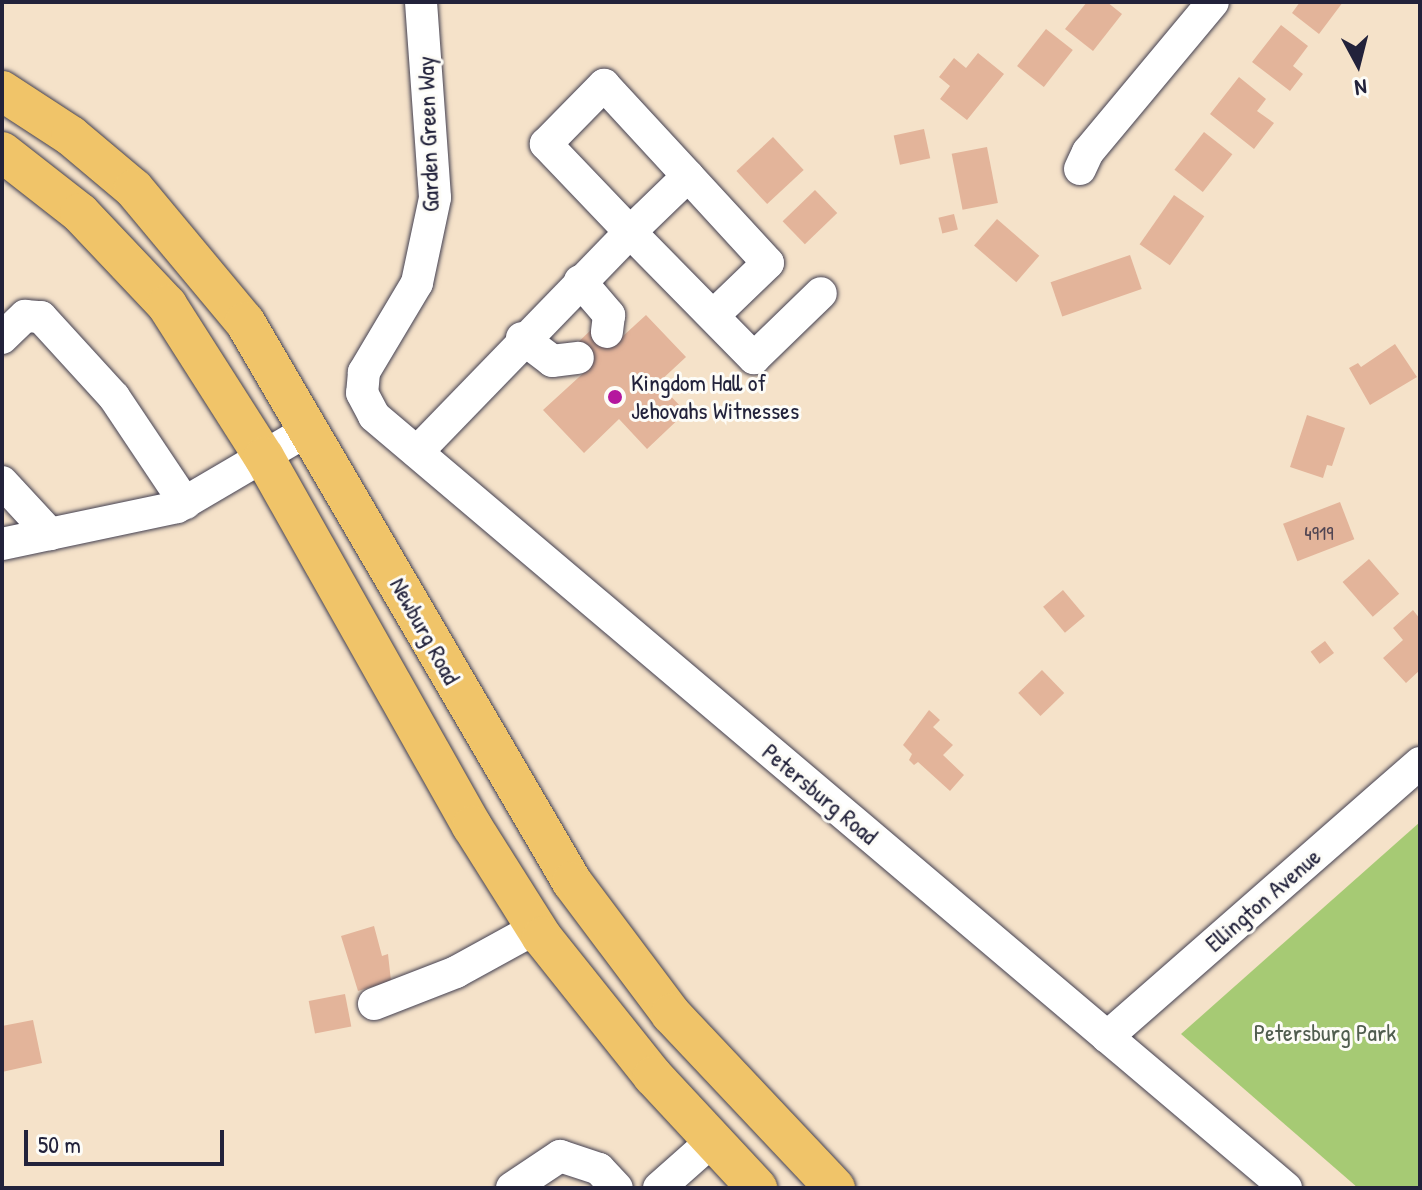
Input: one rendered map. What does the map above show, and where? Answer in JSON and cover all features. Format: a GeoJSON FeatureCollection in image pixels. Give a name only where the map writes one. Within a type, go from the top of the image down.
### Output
{"type":"FeatureCollection","features":[{"type":"Feature","properties":{"kind":"main road","name":"Newburg Road"},"geometry":{"type":"LineString","coordinates":[[2,91],[71,136],[134,189],[194,255],[245,322],[572,882],[671,1014],[835,1188]]}},
{"type":"Feature","properties":{"kind":"main road"},"geometry":{"type":"LineString","coordinates":[[2,152],[80,213],[167,305],[264,457],[536,928],[653,1076],[757,1188]]}},
{"type":"Feature","properties":{"kind":"street","name":"Garden Green Way"},"geometry":{"type":"LineString","coordinates":[[362,393],[364,372],[405,309],[429,244],[435,198],[421,2]]}},
{"type":"Feature","properties":{"kind":"street"},"geometry":{"type":"LineString","coordinates":[[1080,169],[1088,152],[1213,2]]}},
{"type":"Feature","properties":{"kind":"street"},"geometry":{"type":"LineString","coordinates":[[714,315],[768,263],[604,85],[546,144],[754,358],[821,293]]}},
{"type":"Feature","properties":{"kind":"street"},"geometry":{"type":"LineString","coordinates":[[417,452],[522,338],[688,176]]}},
{"type":"Feature","properties":{"kind":"street"},"geometry":{"type":"LineString","coordinates":[[580,281],[609,315],[607,332]]}},
{"type":"Feature","properties":{"kind":"street"},"geometry":{"type":"LineString","coordinates":[[2,338],[25,316],[41,317],[114,397],[185,503]]}},
{"type":"Feature","properties":{"kind":"street"},"geometry":{"type":"LineString","coordinates":[[522,338],[552,361],[578,358]]}},
{"type":"Feature","properties":{"kind":"street","name":"Petersburg Road"},"geometry":{"type":"LineString","coordinates":[[362,393],[374,416],[1286,1188]]}},
{"type":"Feature","properties":{"kind":"street"},"geometry":{"type":"LineString","coordinates":[[2,544],[185,503],[310,429]]}},
{"type":"Feature","properties":{"kind":"street"},"geometry":{"type":"LineString","coordinates":[[2,482],[50,534]]}},
{"type":"Feature","properties":{"kind":"street","name":"Ellington Avenue"},"geometry":{"type":"LineString","coordinates":[[1107,1037],[1420,763]]}},
{"type":"Feature","properties":{"kind":"street"},"geometry":{"type":"LineString","coordinates":[[374,1004],[456,972],[536,928]]}},
{"type":"Feature","properties":{"kind":"street"},"geometry":{"type":"LineString","coordinates":[[659,1188],[713,1140]]}},
{"type":"Feature","properties":{"kind":"street"},"geometry":{"type":"LineString","coordinates":[[512,1188],[560,1156],[599,1169],[617,1188]]}},
{"type":"Feature","properties":{"kind":"green space","name":"Petersburg Park"},"geometry":{"type":"Polygon","coordinates":[[[1420,822],[1420,1188],[1358,1188],[1181,1034],[1420,822]]]}},
{"type":"Feature","properties":{"kind":"building"},"geometry":{"type":"Polygon","coordinates":[[[1087,2],[1107,2],[1122,14],[1093,51],[1065,29],[1087,2]]]}},
{"type":"Feature","properties":{"kind":"building"},"geometry":{"type":"Polygon","coordinates":[[[1300,2],[1343,2],[1319,34],[1292,13],[1300,2]]]}},
{"type":"Feature","properties":{"kind":"building"},"geometry":{"type":"Polygon","coordinates":[[[1281,25],[1308,46],[1293,66],[1303,74],[1290,91],[1252,62],[1281,25]]]}},
{"type":"Feature","properties":{"kind":"building"},"geometry":{"type":"Polygon","coordinates":[[[1046,29],[1073,50],[1044,87],[1017,66],[1046,29]]]}},
{"type":"Feature","properties":{"kind":"building"},"geometry":{"type":"Polygon","coordinates":[[[978,53],[1004,74],[967,120],[940,99],[950,86],[939,77],[954,58],[966,68],[978,53]]]}},
{"type":"Feature","properties":{"kind":"building"},"geometry":{"type":"Polygon","coordinates":[[[1239,77],[1266,99],[1257,111],[1274,123],[1254,149],[1210,114],[1239,77]]]}},
{"type":"Feature","properties":{"kind":"building"},"geometry":{"type":"Polygon","coordinates":[[[924,129],[930,158],[900,165],[894,135],[924,129]]]}},
{"type":"Feature","properties":{"kind":"building"},"geometry":{"type":"Polygon","coordinates":[[[1204,132],[1232,154],[1203,192],[1174,170],[1204,132]]]}},
{"type":"Feature","properties":{"kind":"building"},"geometry":{"type":"Polygon","coordinates":[[[773,137],[804,170],[767,204],[736,171],[773,137]]]}},
{"type":"Feature","properties":{"kind":"building"},"geometry":{"type":"Polygon","coordinates":[[[987,147],[998,203],[963,210],[952,154],[987,147]]]}},
{"type":"Feature","properties":{"kind":"building"},"geometry":{"type":"Polygon","coordinates":[[[815,190],[837,213],[805,244],[783,221],[815,190]]]}},
{"type":"Feature","properties":{"kind":"building"},"geometry":{"type":"Polygon","coordinates":[[[1174,195],[1204,216],[1170,265],[1140,244],[1174,195]]]}},
{"type":"Feature","properties":{"kind":"building"},"geometry":{"type":"Polygon","coordinates":[[[954,214],[958,230],[942,233],[938,218],[954,214]]]}},
{"type":"Feature","properties":{"kind":"building"},"geometry":{"type":"Polygon","coordinates":[[[997,219],[1039,256],[1016,282],[974,245],[997,219]]]}},
{"type":"Feature","properties":{"kind":"building"},"geometry":{"type":"Polygon","coordinates":[[[1130,255],[1142,289],[1062,316],[1051,282],[1130,255]]]}},
{"type":"Feature","properties":{"kind":"building","name":"Kingdom Hall of Jehovahs Witnesses"},"geometry":{"type":"Polygon","coordinates":[[[646,315],[686,357],[658,383],[686,412],[647,449],[619,419],[584,453],[543,410],[590,367],[572,348],[593,328],[611,347],[646,315]]]}},
{"type":"Feature","properties":{"kind":"building"},"geometry":{"type":"Polygon","coordinates":[[[1395,344],[1417,377],[1370,405],[1349,368],[1358,363],[1361,367],[1395,344]]]}},
{"type":"Feature","properties":{"kind":"building"},"geometry":{"type":"Polygon","coordinates":[[[1307,415],[1345,428],[1332,466],[1327,465],[1323,478],[1290,467],[1307,415]]]}},
{"type":"Feature","properties":{"kind":"building"},"geometry":{"type":"Polygon","coordinates":[[[1340,502],[1354,539],[1297,561],[1283,524],[1340,502]]]}},
{"type":"Feature","properties":{"kind":"building"},"geometry":{"type":"Polygon","coordinates":[[[1369,559],[1399,594],[1373,617],[1343,582],[1369,559]]]}},
{"type":"Feature","properties":{"kind":"building"},"geometry":{"type":"Polygon","coordinates":[[[1063,590],[1085,616],[1065,633],[1043,607],[1063,590]]]}},
{"type":"Feature","properties":{"kind":"building"},"geometry":{"type":"Polygon","coordinates":[[[1413,610],[1420,619],[1420,670],[1406,683],[1383,658],[1403,640],[1393,628],[1413,610]]]}},
{"type":"Feature","properties":{"kind":"building"},"geometry":{"type":"Polygon","coordinates":[[[1325,641],[1334,653],[1320,664],[1311,652],[1325,641]]]}},
{"type":"Feature","properties":{"kind":"building"},"geometry":{"type":"Polygon","coordinates":[[[1042,670],[1064,693],[1040,716],[1018,693],[1042,670]]]}},
{"type":"Feature","properties":{"kind":"building"},"geometry":{"type":"Polygon","coordinates":[[[929,710],[940,720],[933,727],[953,745],[943,755],[964,775],[950,791],[918,762],[914,765],[909,760],[912,754],[903,745],[929,710]]]}},
{"type":"Feature","properties":{"kind":"building"},"geometry":{"type":"Polygon","coordinates":[[[374,926],[382,956],[388,954],[391,981],[358,991],[341,936],[374,926]]]}},
{"type":"Feature","properties":{"kind":"building"},"geometry":{"type":"Polygon","coordinates":[[[345,994],[351,1026],[315,1033],[309,1001],[345,994]]]}},
{"type":"Feature","properties":{"kind":"building"},"geometry":{"type":"Polygon","coordinates":[[[33,1020],[42,1063],[2,1072],[2,1026],[33,1020]]]}},
{"type":"Feature","properties":{"kind":"place","name":"Kingdom Hall of Jehovahs Witnesses"},"geometry":{"type":"Point","coordinates":[615,397]}}]}
